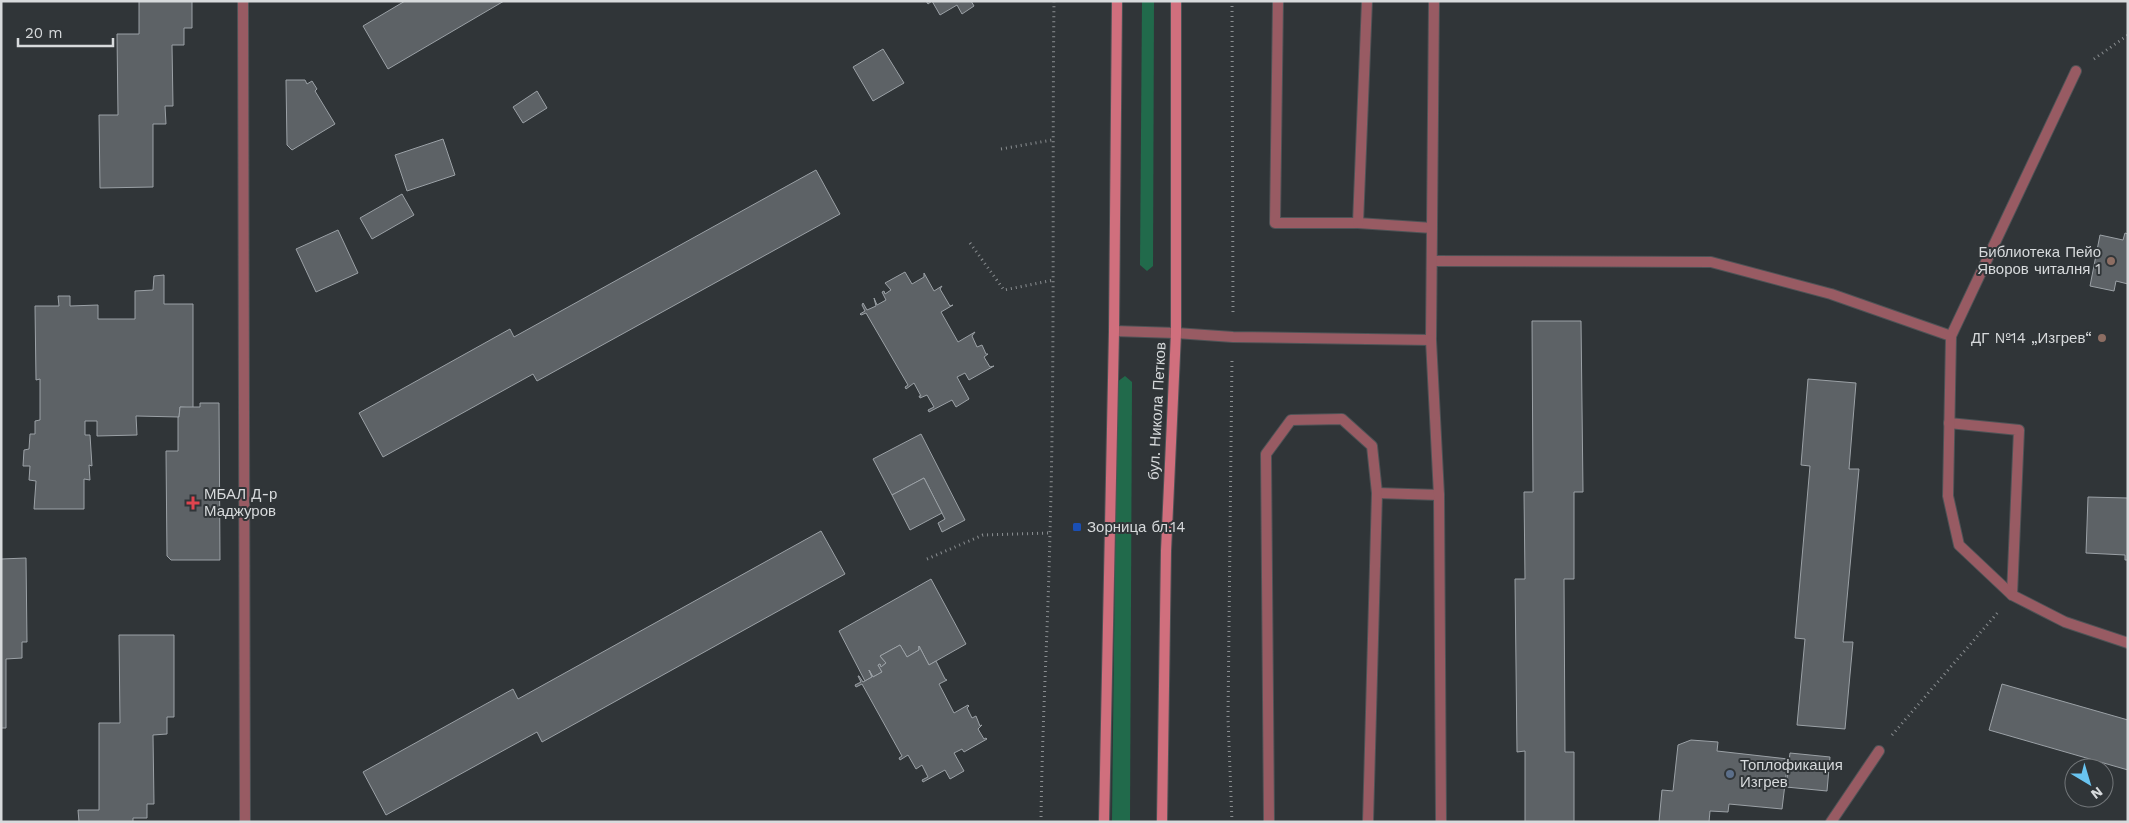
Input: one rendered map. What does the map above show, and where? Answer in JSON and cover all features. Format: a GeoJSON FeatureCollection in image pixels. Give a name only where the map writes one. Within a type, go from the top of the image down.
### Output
{"type":"FeatureCollection","features":[{"type":"Feature","properties":{"kind":"main road"},"geometry":{"type":"LineString","coordinates":[[1104,822],[1114,331],[1117,1]]}},
{"type":"Feature","properties":{"kind":"main road","name":"бул. Никола Петков"},"geometry":{"type":"LineString","coordinates":[[1162,822],[1166,551],[1176,332],[1176,1]]}},
{"type":"Feature","properties":{"kind":"street"},"geometry":{"type":"LineString","coordinates":[[243,1],[245,822]]}},
{"type":"Feature","properties":{"kind":"street"},"geometry":{"type":"LineString","coordinates":[[1278,1],[1275,223],[1358,223],[1432,228]]}},
{"type":"Feature","properties":{"kind":"street"},"geometry":{"type":"LineString","coordinates":[[1358,223],[1367,1]]}},
{"type":"Feature","properties":{"kind":"street"},"geometry":{"type":"LineString","coordinates":[[1434,1],[1431,340],[1439,495],[1441,822]]}},
{"type":"Feature","properties":{"kind":"street"},"geometry":{"type":"LineString","coordinates":[[2076,71],[1951,336],[1948,496],[1959,545],[2012,595],[2066,622],[2128,643]]}},
{"type":"Feature","properties":{"kind":"street"},"geometry":{"type":"LineString","coordinates":[[1432,260],[1711,262],[1832,294],[1951,336]]}},
{"type":"Feature","properties":{"kind":"street"},"geometry":{"type":"LineString","coordinates":[[1114,331],[1176,332],[1233,337],[1431,340]]}},
{"type":"Feature","properties":{"kind":"street"},"geometry":{"type":"LineString","coordinates":[[1270,822],[1266,454],[1291,420],[1342,419],[1372,446],[1377,493],[1368,822]]}},
{"type":"Feature","properties":{"kind":"street"},"geometry":{"type":"LineString","coordinates":[[1949,423],[2019,430],[2012,595]]}},
{"type":"Feature","properties":{"kind":"street"},"geometry":{"type":"LineString","coordinates":[[1377,493],[1439,495]]}},
{"type":"Feature","properties":{"kind":"street"},"geometry":{"type":"LineString","coordinates":[[1831,822],[1879,751]]}},
{"type":"Feature","properties":{"kind":"path"},"geometry":{"type":"LineString","coordinates":[[1040,822],[1050,533],[1054,280],[1052,140],[1054,1]]}},
{"type":"Feature","properties":{"kind":"path"},"geometry":{"type":"LineString","coordinates":[[1232,1],[1234,283],[1228,718],[1232,822]]}},
{"type":"Feature","properties":{"kind":"path"},"geometry":{"type":"LineString","coordinates":[[2076,71],[2128,35]]}},
{"type":"Feature","properties":{"kind":"path"},"geometry":{"type":"LineString","coordinates":[[1000,149],[1052,140]]}},
{"type":"Feature","properties":{"kind":"path"},"geometry":{"type":"LineString","coordinates":[[970,243],[1004,290],[1054,280]]}},
{"type":"Feature","properties":{"kind":"path"},"geometry":{"type":"LineString","coordinates":[[926,559],[983,535],[1050,533]]}},
{"type":"Feature","properties":{"kind":"path"},"geometry":{"type":"LineString","coordinates":[[1879,751],[2012,595]]}},
{"type":"Feature","properties":{"kind":"green space"},"geometry":{"type":"Polygon","coordinates":[[[1142,1],[1154,1],[1153,266],[1147,271],[1140,265],[1142,1]]]}},
{"type":"Feature","properties":{"kind":"green space"},"geometry":{"type":"Polygon","coordinates":[[[1125,376],[1132,382],[1130,822],[1112,822],[1117,382],[1125,376]]]}},
{"type":"Feature","properties":{"kind":"building"},"geometry":{"type":"Polygon","coordinates":[[[139,1],[192,1],[192,28],[184,28],[184,45],[172,45],[173,106],[165,106],[166,124],[153,124],[153,187],[100,188],[99,115],[118,115],[117,34],[139,34],[139,1]]]}},
{"type":"Feature","properties":{"kind":"building"},"geometry":{"type":"Polygon","coordinates":[[[405,1],[504,1],[388,69],[363,26],[405,1]]]}},
{"type":"Feature","properties":{"kind":"building"},"geometry":{"type":"Polygon","coordinates":[[[932,1],[971,1],[974,6],[962,14],[957,5],[940,15],[932,1]]]}},
{"type":"Feature","properties":{"kind":"building"},"geometry":{"type":"Polygon","coordinates":[[[883,49],[904,83],[873,101],[853,67],[883,49]]]}},
{"type":"Feature","properties":{"kind":"building"},"geometry":{"type":"Polygon","coordinates":[[[286,80],[305,80],[307,84],[312,81],[317,89],[315,91],[335,124],[292,150],[287,145],[286,80]]]}},
{"type":"Feature","properties":{"kind":"building"},"geometry":{"type":"Polygon","coordinates":[[[537,91],[547,108],[523,123],[513,107],[537,91]]]}},
{"type":"Feature","properties":{"kind":"building"},"geometry":{"type":"Polygon","coordinates":[[[443,139],[455,175],[407,191],[395,155],[443,139]]]}},
{"type":"Feature","properties":{"kind":"building"},"geometry":{"type":"Polygon","coordinates":[[[816,170],[840,214],[537,381],[533,374],[383,457],[359,413],[510,329],[514,337],[816,170]]]}},
{"type":"Feature","properties":{"kind":"building"},"geometry":{"type":"Polygon","coordinates":[[[402,194],[414,215],[372,239],[360,218],[402,194]]]}},
{"type":"Feature","properties":{"kind":"building"},"geometry":{"type":"Polygon","coordinates":[[[338,230],[358,273],[316,292],[296,249],[338,230]]]}},
{"type":"Feature","properties":{"kind":"building","name":"Библиотека Пейо Яворов читалня 1"},"geometry":{"type":"Polygon","coordinates":[[[2125,233],[2128,234],[2128,284],[2116,281],[2114,291],[2090,286],[2100,235],[2123,240],[2125,233]]]}},
{"type":"Feature","properties":{"kind":"building"},"geometry":{"type":"Polygon","coordinates":[[[905,272],[912,284],[924,277],[924,273],[934,291],[942,286],[940,289],[950,306],[953,305],[941,312],[958,342],[975,332],[972,336],[977,347],[982,345],[986,354],[988,354],[984,357],[990,367],[994,366],[969,380],[965,373],[957,377],[969,399],[956,407],[952,400],[929,412],[928,410],[934,407],[927,395],[920,398],[919,396],[921,396],[914,383],[906,389],[905,387],[908,385],[866,313],[860,314],[865,311],[863,303],[867,310],[876,306],[874,298],[877,305],[886,300],[882,292],[884,291],[885,294],[891,290],[885,283],[905,272]]]}},
{"type":"Feature","properties":{"kind":"building"},"geometry":{"type":"Polygon","coordinates":[[[164,275],[164,304],[193,304],[193,408],[180,407],[179,417],[136,416],[137,435],[97,436],[97,421],[85,421],[85,435],[90,435],[92,466],[89,465],[90,480],[84,479],[84,509],[34,509],[36,481],[29,480],[30,466],[23,466],[24,450],[29,449],[30,434],[35,434],[35,421],[40,420],[40,379],[36,380],[35,306],[59,306],[58,296],[70,296],[70,306],[98,305],[98,319],[135,319],[135,291],[153,290],[154,276],[164,275]]]}},
{"type":"Feature","properties":{"kind":"building"},"geometry":{"type":"Polygon","coordinates":[[[1532,321],[1581,321],[1583,492],[1574,492],[1574,579],[1564,579],[1565,752],[1574,752],[1574,822],[1525,822],[1525,751],[1517,752],[1515,579],[1525,579],[1524,492],[1533,492],[1532,321]]]}},
{"type":"Feature","properties":{"kind":"building"},"geometry":{"type":"Polygon","coordinates":[[[1808,379],[1856,383],[1849,469],[1859,469],[1843,642],[1853,642],[1845,729],[1797,725],[1805,639],[1795,638],[1810,466],[1801,465],[1808,379]]]}},
{"type":"Feature","properties":{"kind":"building","name":"МБАЛ Д-р Маджуров"},"geometry":{"type":"Polygon","coordinates":[[[200,403],[219,403],[220,560],[171,560],[167,556],[166,451],[178,451],[178,417],[180,407],[200,407],[200,403]]]}},
{"type":"Feature","properties":{"kind":"building"},"geometry":{"type":"Polygon","coordinates":[[[921,434],[965,520],[942,532],[938,523],[945,519],[924,478],[892,495],[873,459],[921,434]]]}},
{"type":"Feature","properties":{"kind":"building"},"geometry":{"type":"Polygon","coordinates":[[[924,478],[942,513],[910,530],[892,495],[924,478]]]}},
{"type":"Feature","properties":{"kind":"building"},"geometry":{"type":"Polygon","coordinates":[[[2088,497],[2128,498],[2128,560],[2125,560],[2125,555],[2086,553],[2088,497]]]}},
{"type":"Feature","properties":{"kind":"building"},"geometry":{"type":"Polygon","coordinates":[[[821,531],[845,574],[542,742],[537,732],[386,815],[363,772],[513,689],[518,699],[821,531]]]}},
{"type":"Feature","properties":{"kind":"building"},"geometry":{"type":"Polygon","coordinates":[[[26,558],[27,642],[22,642],[22,658],[6,659],[6,728],[1,728],[1,559],[26,558]]]}},
{"type":"Feature","properties":{"kind":"building"},"geometry":{"type":"Polygon","coordinates":[[[931,579],[966,644],[929,665],[919,646],[919,650],[907,657],[900,645],[880,656],[886,663],[881,667],[880,664],[878,665],[882,672],[873,677],[869,670],[872,677],[865,681],[839,631],[931,579]]]}},
{"type":"Feature","properties":{"kind":"building"},"geometry":{"type":"Polygon","coordinates":[[[119,635],[174,635],[174,717],[167,717],[167,734],[153,735],[154,804],[147,804],[147,818],[133,818],[133,822],[79,822],[78,810],[99,810],[99,723],[120,723],[119,635]]]}},
{"type":"Feature","properties":{"kind":"building"},"geometry":{"type":"Polygon","coordinates":[[[900,645],[907,657],[919,650],[919,646],[929,665],[936,661],[947,680],[939,684],[954,713],[968,705],[967,708],[972,718],[976,716],[980,726],[982,725],[978,729],[984,739],[987,739],[964,752],[962,749],[954,753],[964,771],[950,779],[945,770],[923,782],[922,780],[928,777],[922,765],[916,769],[908,755],[900,760],[899,758],[902,756],[862,684],[856,687],[855,685],[861,682],[858,676],[863,682],[872,677],[869,670],[873,677],[882,672],[878,665],[880,664],[881,667],[886,663],[880,656],[900,645]]]}},
{"type":"Feature","properties":{"kind":"building"},"geometry":{"type":"Polygon","coordinates":[[[2002,684],[2128,720],[2128,770],[2114,766],[2114,758],[2086,758],[1989,730],[2002,684]]]}},
{"type":"Feature","properties":{"kind":"building","name":"Топлофикация Изгрев"},"geometry":{"type":"Polygon","coordinates":[[[1691,740],[1718,742],[1717,751],[1788,759],[1782,809],[1729,804],[1728,812],[1710,811],[1709,822],[1659,822],[1662,790],[1673,791],[1678,745],[1691,740]]]}},
{"type":"Feature","properties":{"kind":"building"},"geometry":{"type":"Polygon","coordinates":[[[1790,753],[1830,757],[1827,791],[1786,787],[1790,753]]]}},
{"type":"Feature","properties":{"kind":"place","name":"Библиотека Пейо Яворов читалня 1"},"geometry":{"type":"Point","coordinates":[2111,261]}},
{"type":"Feature","properties":{"kind":"place","name":"ДГ №14 „Изгрев“"},"geometry":{"type":"Point","coordinates":[2102,338]}},
{"type":"Feature","properties":{"kind":"place","name":"МБАЛ Д-р Маджуров"},"geometry":{"type":"Point","coordinates":[193,503]}},
{"type":"Feature","properties":{"kind":"place","name":"Зорница бл.14"},"geometry":{"type":"Point","coordinates":[1077,527]}},
{"type":"Feature","properties":{"kind":"place","name":"Топлофикация Изгрев"},"geometry":{"type":"Point","coordinates":[1730,774]}}]}
